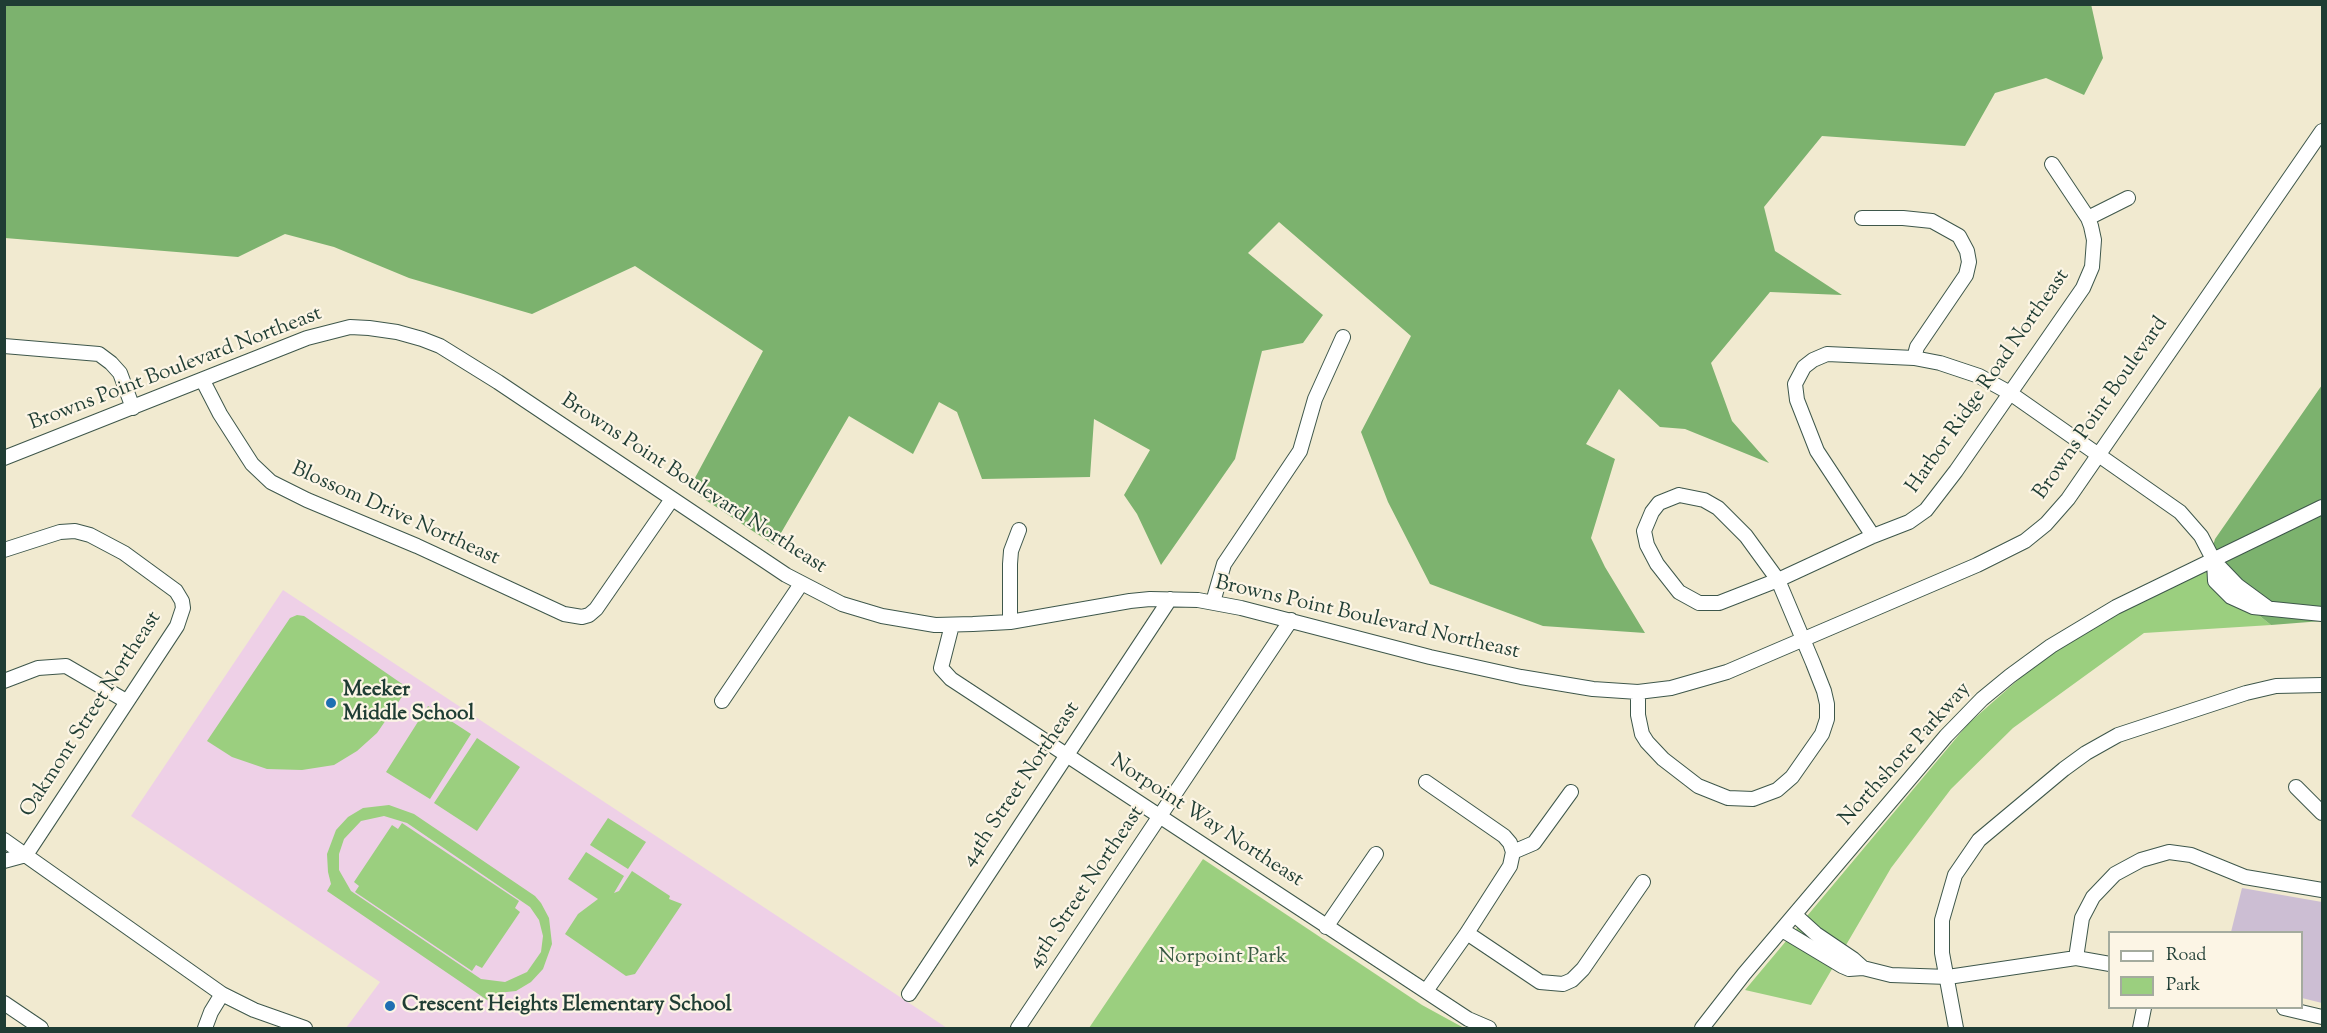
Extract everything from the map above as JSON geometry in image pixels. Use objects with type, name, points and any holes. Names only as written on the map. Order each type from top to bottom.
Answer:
[{"type":"street","name":"Browns Point Boulevard","points":[[1638,692],[1671,688],[1711,678],[1977,566],[2025,541],[2056,512],[2098,455],[2322,131]]},
{"type":"street","name":"Harbor Ridge Road Northeast","points":[[1778,580],[1746,536],[1711,503],[1679,495],[1662,500],[1652,512],[1644,531],[1647,545],[1672,586],[1692,601],[1709,604],[1719,603],[1778,580],[1909,522],[1926,510],[1938,497],[2010,393],[2087,280],[2092,267],[2094,248],[2088,218],[2052,164]]},
{"type":"street","points":[[2088,218],[2128,198]]},
{"type":"street","points":[[1862,219],[1903,218],[1932,221],[1959,236],[1967,251],[1969,262],[1966,275],[1917,347],[1914,358]]},
{"type":"street","name":"Browns Point Boulevard Northeast","points":[[4,458],[327,332],[350,327],[397,332],[431,343],[474,367],[801,584],[842,604],[882,616],[952,625],[1010,622],[1110,603],[1150,599],[1213,602],[1430,657],[1521,677],[1593,689],[1638,692]]},
{"type":"street","points":[[1213,602],[1224,564],[1300,451],[1315,399],[1343,337]]},
{"type":"street","points":[[4,346],[99,354],[120,373],[133,408]]},
{"type":"street","points":[[1873,536],[1817,451],[1802,415],[1795,384],[1804,367],[1818,357],[1827,354],[1914,358],[1968,372],[2010,393],[2180,512],[2201,536],[2214,561],[2238,586],[2270,609],[2322,614]]},
{"type":"street","name":"Blossom Drive Northeast","points":[[203,381],[220,414],[252,464],[271,482],[564,614],[582,617],[589,615],[603,601],[672,499]]},
{"type":"street","name":"Northshore Parkway","points":[[1702,1029],[1717,1007],[1946,736],[1996,688],[2051,646],[2091,621],[2322,507]]},
{"type":"street","points":[[1010,622],[1011,551],[1019,530]]},
{"type":"street","name":"Oakmont Street Northeast","points":[[4,550],[60,532],[75,531],[90,535],[124,553],[170,586],[179,595],[183,608],[177,626],[26,855]]},
{"type":"street","points":[[1638,692],[1638,715],[1642,734],[1652,749],[1698,786],[1738,800],[1762,797],[1777,790],[1792,777],[1822,734],[1827,718],[1824,691],[1778,580]]},
{"type":"street","points":[[722,701],[801,584]]},
{"type":"street","name":"44th Street Northeast","points":[[909,994],[1170,599]]},
{"type":"street","name":"45th Street Northeast","points":[[1018,1029],[1291,620]]},
{"type":"street","name":"Norpoint Way Northeast","points":[[952,625],[941,668],[979,699],[1468,1019],[1489,1029]]},
{"type":"street","points":[[4,681],[38,668],[66,666],[126,701]]},
{"type":"street","points":[[1956,1029],[1942,953],[1942,920],[1955,875],[1979,840],[2064,769],[2086,753],[2118,735],[2246,693],[2276,686],[2322,685]]},
{"type":"street","points":[[1426,782],[1504,836],[1513,852],[1510,866],[1426,991]]},
{"type":"street","points":[[2296,787],[2318,806],[2322,813]]},
{"type":"street","points":[[1513,852],[1534,843],[1571,792]]},
{"type":"street","points":[[4,840],[222,994],[254,1010],[305,1029]]},
{"type":"street","points":[[2076,958],[2082,918],[2093,897],[2115,874],[2141,860],[2169,852],[2191,855],[2245,877],[2322,887]]},
{"type":"street","points":[[1326,927],[1376,854]]},
{"type":"street","points":[[4,861],[26,855]]},
{"type":"street","points":[[1467,933],[1540,981],[1556,985],[1572,980],[1583,969],[1642,882]]},
{"type":"street","points":[[1795,915],[1816,934],[1863,968]]},
{"type":"street","points":[[1782,930],[1849,969],[1863,968],[1891,975],[1948,977],[2076,958],[2108,964]]},
{"type":"street","points":[[206,1029],[211,1012],[222,994]]},
{"type":"street","points":[[4,1003],[41,1029]]},
{"type":"street","points":[[2140,1029],[2144,1009]]},
{"type":"street","points":[[2288,1009],[2322,1017]]},
{"type":"shaded area","name":"Meeker Middle School","points":[[283,590],[947,1028],[346,1028],[380,982],[131,816]]},
{"type":"shaded area","points":[[2242,888],[2322,902],[2322,1003],[2303,998],[2303,931],[2231,931]]},
{"type":"green space","points":[[2091,4],[2103,58],[2084,95],[2046,78],[1995,93],[1965,146],[1822,136],[1764,207],[1775,251],[1842,295],[1770,292],[1711,363],[1732,421],[1769,463],[1685,429],[1660,427],[1619,389],[1586,444],[1615,459],[1591,538],[1605,567],[1645,633],[1543,626],[1430,584],[1388,502],[1361,432],[1411,336],[1279,222],[1248,253],[1323,315],[1303,343],[1262,351],[1235,459],[1161,565],[1137,514],[1124,495],[1150,450],[1094,419],[1090,477],[982,479],[957,412],[939,402],[913,454],[849,416],[774,545],[689,489],[763,351],[635,266],[532,314],[409,278],[334,247],[285,234],[238,257],[5,238],[5,5]]},
{"type":"green space","points":[[2322,385],[2322,621],[2271,625],[2205,572],[2215,539]]},
{"type":"green space","points":[[2205,572],[2271,625],[2144,633],[2013,728],[1951,789],[1891,868],[1811,1005],[1745,990],[1968,724],[2071,633]]},
{"type":"green space","points":[[297,615],[304,616],[408,688],[377,733],[357,751],[334,765],[302,770],[267,769],[232,757],[207,741],[290,618]]},
{"type":"green space","points":[[428,706],[471,734],[430,799],[386,772]]},
{"type":"green space","points":[[477,738],[520,767],[477,831],[434,803]]},
{"type":"green space","points":[[389,805],[414,814],[535,896],[549,918],[552,944],[543,969],[531,982],[516,991],[497,993],[490,1002],[327,891],[331,884],[327,854],[336,830],[348,817],[363,808]],"holes":[[[384,816],[407,823],[530,907],[539,920],[543,936],[541,952],[527,972],[505,982],[481,979],[351,891],[339,870],[339,854],[344,839],[361,821]]]},
{"type":"green space","points":[[608,818],[646,842],[628,869],[590,845]]},
{"type":"green space","points":[[402,823],[519,901],[515,908],[520,912],[482,968],[476,965],[472,971],[355,892],[359,886],[354,882],[392,825],[398,829]]},
{"type":"green space","points":[[586,852],[624,876],[614,893],[619,891],[632,871],[670,896],[669,899],[682,904],[635,974],[626,976],[565,934],[578,914],[598,899],[568,879]]},
{"type":"green space","name":"Norpoint Park","points":[[1203,859],[1422,1005],[1464,1028],[1089,1028]]},
{"type":"place","name":"Meeker Middle School","points":[[331,703]]},
{"type":"place","name":"Crescent Heights Elementary School","points":[[390,1006]]}]
